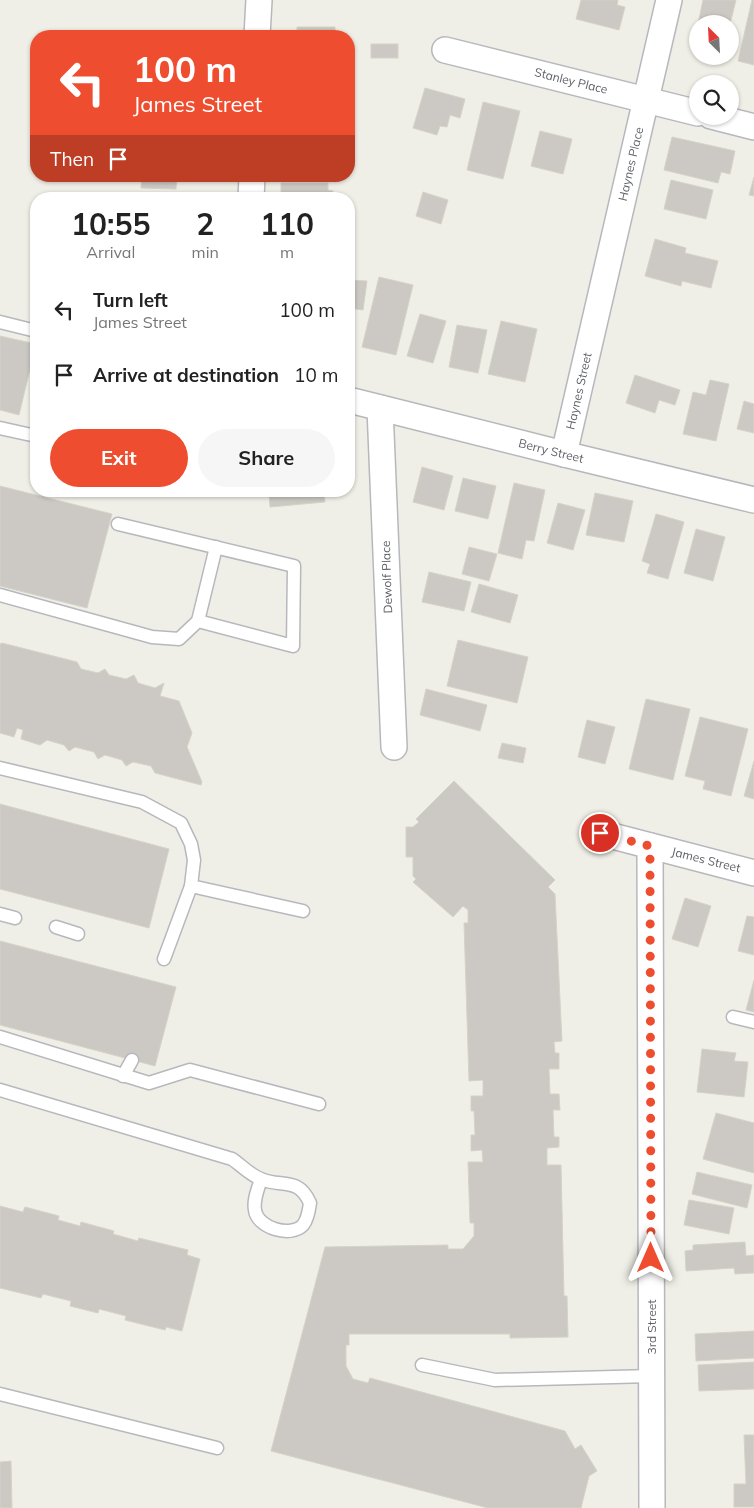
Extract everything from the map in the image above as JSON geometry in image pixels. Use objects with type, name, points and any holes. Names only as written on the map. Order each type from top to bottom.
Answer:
[{"type":"street","points":[[257,30],[258,0]]},
{"type":"street","name":"Haynes Place","points":[[593,328],[669,0]]},
{"type":"street","name":"Stanley Place","points":[[445,50],[689,111]]},
{"type":"street","points":[[739,123],[754,127]]},
{"type":"street","name":"Haynes Street","points":[[564,454],[593,328]]},
{"type":"street","name":"Berry Street","points":[[355,402],[754,500]]},
{"type":"street","name":"Dewolf Place","points":[[380,408],[394,747]]},
{"type":"street","name":"James Street","points":[[600,833],[754,872]]},
{"type":"street","name":"3rd Street","points":[[650,846],[652,1508]]},
{"type":"lane","points":[[0,322],[30,330]]},
{"type":"lane","points":[[0,428],[30,435]]},
{"type":"lane","points":[[118,524],[294,566],[293,646],[198,621]]},
{"type":"lane","points":[[0,595],[152,637],[179,638],[198,621],[216,547]]},
{"type":"lane","points":[[0,768],[142,802],[181,823],[191,844],[194,860],[191,886],[164,959]]},
{"type":"lane","points":[[191,886],[304,911]]},
{"type":"lane","points":[[0,914],[15,918]]},
{"type":"lane","points":[[56,927],[78,934]]},
{"type":"lane","points":[[733,1017],[754,1022]]},
{"type":"lane","points":[[0,1037],[148,1083],[190,1070],[319,1104]]},
{"type":"lane","points":[[123,1076],[132,1060]]},
{"type":"lane","points":[[0,1090],[232,1159],[261,1179],[302,1189],[310,1203],[306,1220],[302,1226],[288,1231],[264,1224],[258,1219],[255,1212],[255,1204],[261,1179]]},
{"type":"lane","points":[[422,1365],[495,1380],[652,1376]]},
{"type":"lane","points":[[0,1394],[217,1448]]},
{"type":"building","points":[[581,0],[618,0],[617,5],[625,7],[619,30],[576,19]]},
{"type":"building","points":[[703,0],[736,0],[732,15],[700,15]]},
{"type":"building","points":[[752,0],[754,0],[754,65],[739,61]]},
{"type":"building","points":[[297,27],[335,27],[335,30],[297,30]]},
{"type":"building","points":[[371,44],[398,44],[398,58],[371,58]]},
{"type":"building","points":[[425,88],[465,99],[460,118],[450,115],[447,127],[440,126],[437,135],[413,128]]},
{"type":"building","points":[[483,102],[520,111],[503,179],[467,170]]},
{"type":"building","points":[[540,131],[572,139],[563,174],[531,166]]},
{"type":"building","points":[[672,137],[735,151],[730,174],[721,172],[718,183],[664,170]]},
{"type":"building","points":[[754,177],[754,196],[749,195]]},
{"type":"building","points":[[671,180],[713,190],[706,219],[664,209]]},
{"type":"building","points":[[142,182],[177,182],[176,189],[141,188]]},
{"type":"building","points":[[281,183],[328,183],[328,190],[333,191],[333,192],[281,192]]},
{"type":"building","points":[[423,192],[448,200],[441,224],[416,216]]},
{"type":"building","points":[[655,239],[686,248],[685,253],[718,261],[711,288],[682,281],[681,286],[645,276]]},
{"type":"building","points":[[379,277],[413,285],[396,355],[362,347]]},
{"type":"building","points":[[355,280],[367,281],[363,310],[355,309]]},
{"type":"building","points":[[420,314],[446,321],[433,363],[407,356]]},
{"type":"building","points":[[501,321],[537,329],[525,382],[488,374]]},
{"type":"building","points":[[457,325],[487,330],[478,373],[449,367]]},
{"type":"building","points":[[0,336],[30,343],[30,369],[19,415],[0,410]]},
{"type":"building","points":[[635,375],[680,390],[675,405],[659,400],[655,413],[626,403]]},
{"type":"building","points":[[710,380],[729,384],[716,441],[683,434],[693,392],[706,395]]},
{"type":"building","points":[[744,401],[754,404],[754,433],[737,429]]},
{"type":"building","points":[[422,467],[453,476],[444,510],[413,502]]},
{"type":"building","points":[[463,478],[496,486],[488,519],[455,511]]},
{"type":"building","points":[[514,483],[545,490],[534,541],[526,540],[522,559],[498,553]]},
{"type":"building","points":[[0,486],[30,494],[30,497],[44,497],[112,514],[87,608],[0,586]]},
{"type":"building","points":[[595,493],[633,501],[624,542],[586,535]]},
{"type":"building","points":[[269,497],[325,497],[325,502],[270,507]]},
{"type":"building","points":[[558,503],[585,510],[573,550],[547,543]]},
{"type":"building","points":[[656,514],[684,522],[668,579],[647,573],[650,564],[642,561]]},
{"type":"building","points":[[696,529],[725,537],[713,581],[684,573]]},
{"type":"building","points":[[469,547],[497,554],[489,581],[462,574]]},
{"type":"building","points":[[429,572],[471,582],[464,611],[422,602]]},
{"type":"building","points":[[479,584],[518,595],[510,623],[471,612]]},
{"type":"building","points":[[458,640],[528,657],[517,703],[447,686]]},
{"type":"building","points":[[0,644],[77,662],[81,669],[98,673],[105,669],[109,675],[126,679],[134,675],[138,683],[155,688],[164,683],[160,696],[179,701],[192,733],[187,747],[202,782],[201,785],[155,773],[151,766],[133,762],[126,766],[122,760],[105,755],[98,759],[94,752],[75,747],[69,751],[64,745],[47,740],[40,745],[21,739],[23,730],[17,728],[14,737],[0,733]]},
{"type":"building","points":[[426,689],[487,705],[480,731],[420,715]]},
{"type":"building","points":[[646,699],[690,709],[673,780],[629,769]]},
{"type":"building","points":[[700,717],[748,729],[731,796],[703,789],[705,781],[685,776]]},
{"type":"building","points":[[587,720],[615,727],[605,764],[578,757]]},
{"type":"building","points":[[502,743],[526,748],[523,763],[498,758]]},
{"type":"building","points":[[754,761],[754,799],[744,796]]},
{"type":"building","points":[[454,781],[555,880],[548,887],[555,894],[562,1041],[554,1042],[555,1053],[559,1053],[559,1069],[549,1069],[550,1094],[559,1094],[560,1110],[553,1110],[554,1137],[559,1137],[559,1147],[547,1148],[547,1165],[561,1165],[564,1296],[567,1296],[568,1337],[510,1338],[510,1334],[349,1334],[349,1345],[346,1345],[346,1366],[353,1379],[368,1383],[370,1378],[565,1431],[575,1449],[581,1445],[597,1471],[589,1476],[581,1508],[488,1508],[271,1451],[325,1247],[448,1245],[448,1249],[463,1249],[474,1236],[474,1223],[470,1223],[468,1162],[483,1162],[482,1150],[471,1151],[471,1135],[475,1135],[474,1111],[471,1111],[471,1096],[483,1096],[483,1080],[469,1081],[464,923],[468,923],[468,910],[463,906],[453,917],[413,882],[416,879],[413,876],[413,857],[406,857],[406,827],[413,827],[419,822],[416,819]]},
{"type":"building","points":[[0,804],[169,849],[149,928],[0,889]]},
{"type":"building","points":[[685,898],[711,906],[698,947],[672,939]]},
{"type":"building","points":[[747,916],[754,917],[754,955],[738,951]]},
{"type":"building","points":[[0,941],[176,987],[155,1066],[0,1025]]},
{"type":"building","points":[[754,980],[754,1012],[746,1010]]},
{"type":"building","points":[[702,1049],[736,1053],[734,1061],[748,1062],[744,1097],[697,1092]]},
{"type":"building","points":[[716,1113],[754,1123],[754,1173],[703,1159]]},
{"type":"building","points":[[697,1172],[752,1185],[747,1208],[692,1194]]},
{"type":"building","points":[[689,1200],[734,1208],[729,1234],[684,1225]]},
{"type":"building","points":[[0,1206],[23,1212],[25,1207],[59,1216],[58,1220],[80,1226],[81,1222],[114,1231],[113,1234],[138,1241],[139,1238],[188,1250],[187,1255],[200,1259],[182,1331],[166,1327],[165,1330],[125,1320],[126,1316],[99,1309],[98,1313],[70,1306],[71,1301],[43,1294],[41,1298],[0,1288]]},
{"type":"building","points":[[745,1242],[746,1256],[754,1255],[754,1273],[735,1274],[734,1268],[686,1271],[685,1251],[693,1250],[693,1245]]},
{"type":"building","points":[[754,1331],[754,1358],[696,1361],[695,1334]]},
{"type":"building","points":[[754,1362],[754,1389],[699,1391],[698,1365]]},
{"type":"building","points":[[744,1435],[754,1435],[754,1507],[734,1507],[734,1484],[746,1484]]},
{"type":"building","points":[[11,1461],[12,1508],[0,1508],[0,1462]]},
{"type":"route","points":[[600,833],[650,846],[651,1258]]}]
